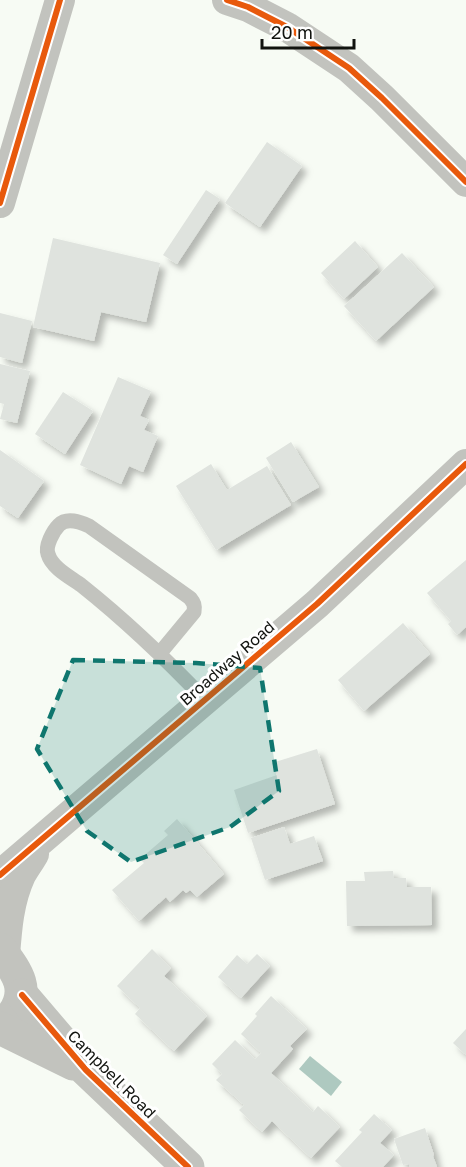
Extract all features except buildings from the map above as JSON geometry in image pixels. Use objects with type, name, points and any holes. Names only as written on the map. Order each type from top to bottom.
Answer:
[{"type":"street","points":[[0,202],[60,0]]},
{"type":"street","points":[[227,0],[248,7],[287,27],[349,68],[466,182]]},
{"type":"street","name":"Broadway Road","points":[[0,875],[316,604],[466,464]]},
{"type":"street","name":"Broadway Road","points":[[2,953],[12,900],[21,875],[43,839]]},
{"type":"street","points":[[0,1026],[12,1016],[22,995],[17,974],[2,953]]},
{"type":"street","name":"Campbell Road","points":[[22,995],[86,1070],[188,1167]]},
{"type":"street","name":"Campbell Road","points":[[0,1026],[86,1070]]},
{"type":"lane","points":[[160,653],[194,612],[194,603],[89,526],[66,520],[59,525],[47,549],[55,566],[87,590],[160,653],[205,700]]},
{"type":"highlighted area","points":[[73,660],[196,663],[260,668],[279,791],[230,827],[131,862],[87,831],[37,749]]},
{"type":"water","points":[[310,1056],[342,1082],[331,1096],[299,1069]]},
{"type":"cycle path","points":[[0,203],[60,0]]},
{"type":"cycle path","points":[[227,0],[248,7],[287,27],[349,68],[466,182]]},
{"type":"cycle path","points":[[0,875],[317,604],[466,464]]},
{"type":"cycle path","points":[[22,995],[86,1070],[188,1167]]}]
